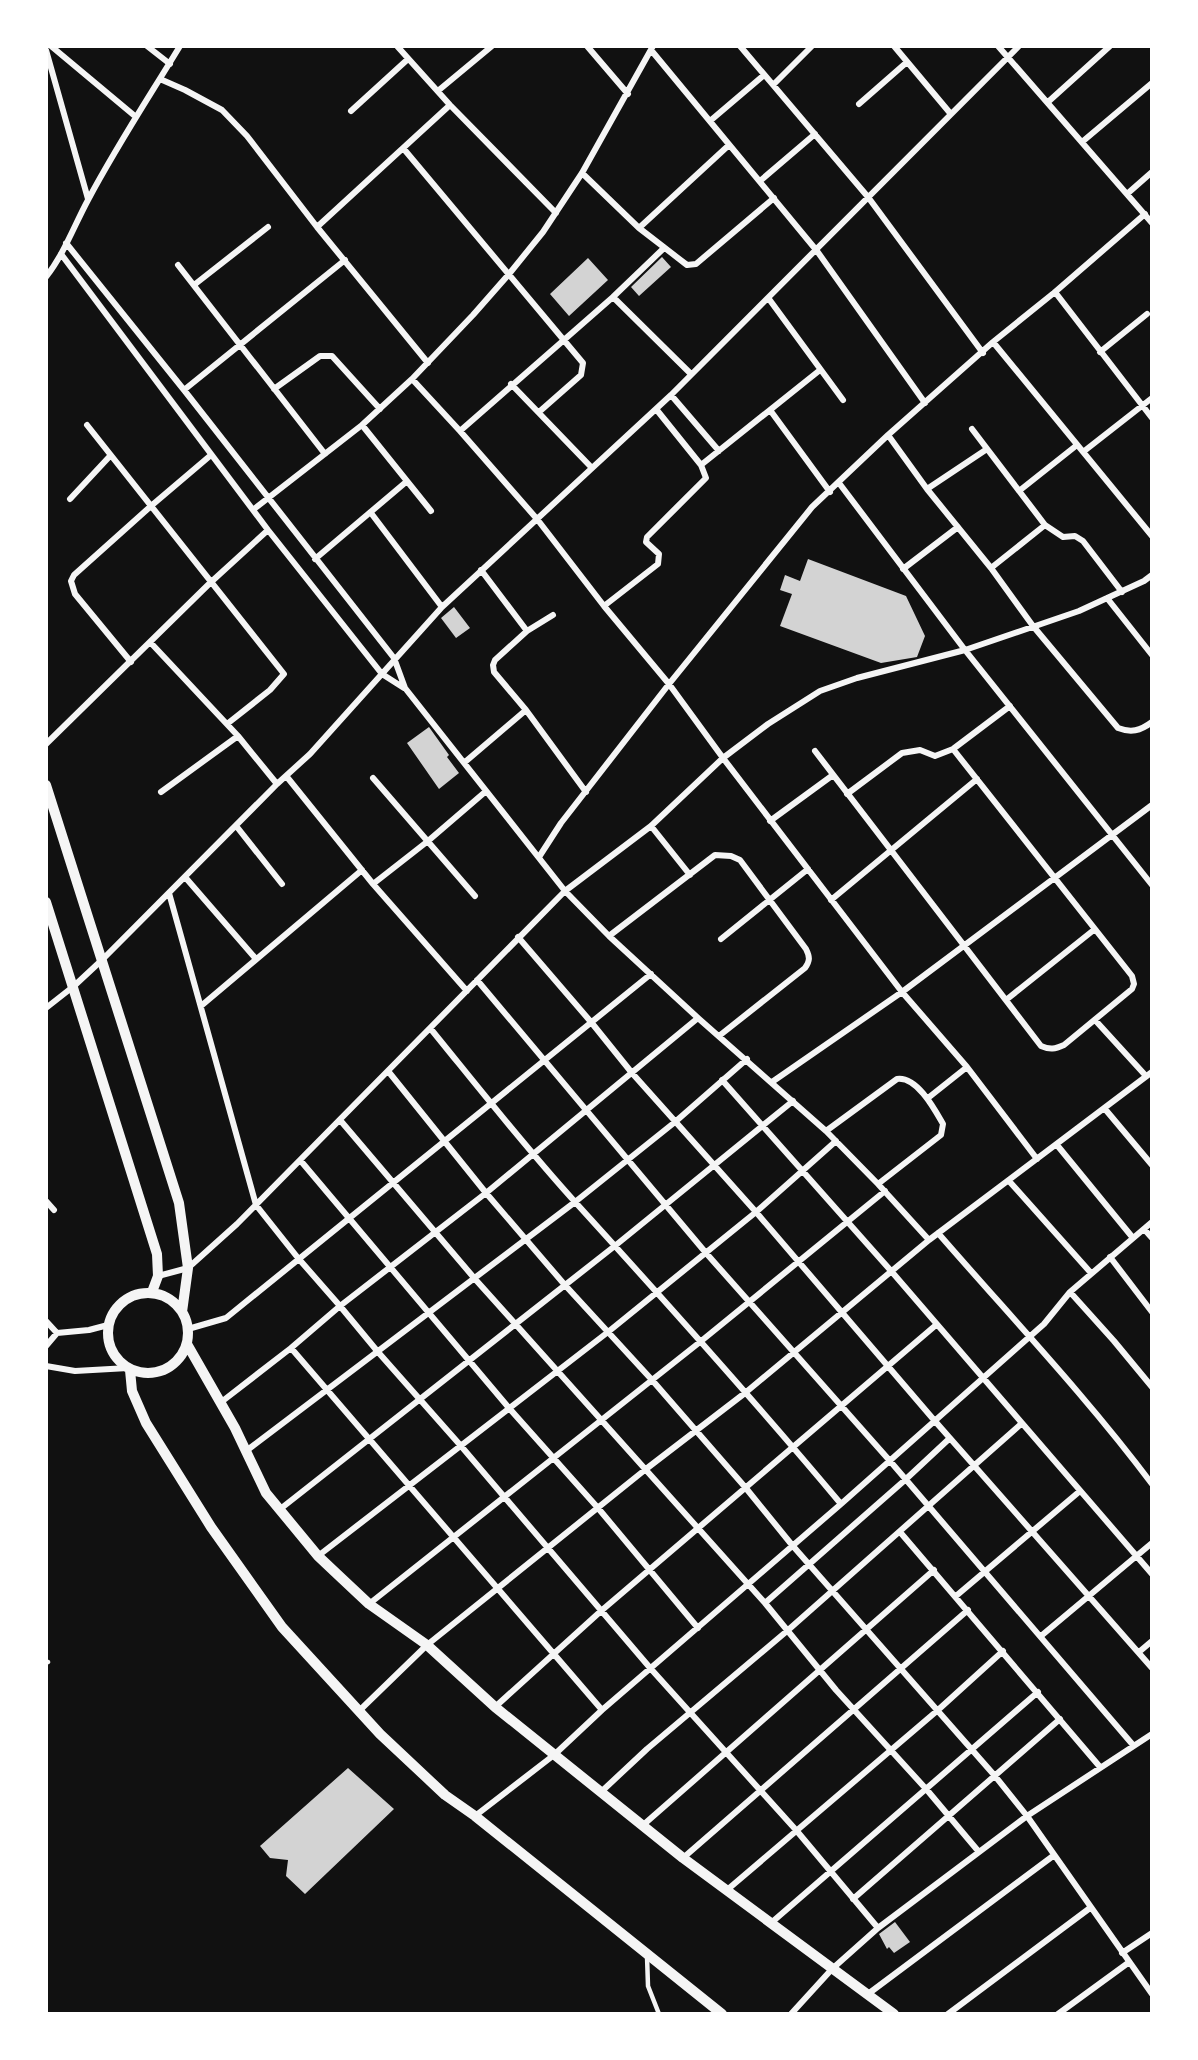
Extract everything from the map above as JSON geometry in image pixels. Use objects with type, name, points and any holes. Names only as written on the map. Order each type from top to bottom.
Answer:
[{"type":"street","points":[[51,46],[136,117]]},
{"type":"street","points":[[147,46],[170,64]]},
{"type":"street","points":[[46,277],[136,117],[180,46]]},
{"type":"street","points":[[397,46],[439,90],[450,105],[556,213]]},
{"type":"street","points":[[439,90],[492,46]]},
{"type":"street","points":[[587,46],[627,94]]},
{"type":"street","points":[[740,46],[868,197],[982,353]]},
{"type":"street","points":[[773,85],[812,46]]},
{"type":"street","points":[[894,46],[950,113]]},
{"type":"street","points":[[998,46],[1152,223]]},
{"type":"street","points":[[46,1008],[103,959],[277,784],[310,754],[442,607],[671,395],[1019,46]]},
{"type":"street","points":[[1048,102],[1110,46]]},
{"type":"street","points":[[254,509],[380,409],[428,363],[509,274],[543,232],[582,173],[652,48],[729,146],[817,251],[925,403]]},
{"type":"street","points":[[46,50],[88,200]]},
{"type":"street","points":[[351,111],[408,59]]},
{"type":"street","points":[[860,104],[907,62]]},
{"type":"street","points":[[710,122],[764,75]]},
{"type":"street","points":[[160,80],[186,90],[222,111],[247,136],[317,227],[428,363]]},
{"type":"street","points":[[1082,142],[1152,83]]},
{"type":"street","points":[[317,227],[450,105]]},
{"type":"street","points":[[760,181],[815,134]]},
{"type":"street","points":[[639,228],[729,146]]},
{"type":"street","points":[[403,148],[583,363],[581,375],[539,412]]},
{"type":"street","points":[[1127,194],[1152,172]]},
{"type":"street","points":[[582,173],[639,228],[687,265],[696,264],[774,198]]},
{"type":"street","points":[[539,857],[561,823],[669,684],[812,507],[888,435],[993,342],[1145,214]]},
{"type":"street","points":[[194,285],[268,227]]},
{"type":"street","points":[[66,243],[394,658],[405,688],[564,891],[698,1018],[826,1131],[929,1240]]},
{"type":"street","points":[[460,431],[613,297],[664,248]]},
{"type":"street","points":[[61,254],[254,509],[267,530],[382,674],[405,688]]},
{"type":"street","points":[[184,390],[345,260]]},
{"type":"street","points":[[178,265],[325,454]]},
{"type":"street","points":[[1055,292],[1152,418]]},
{"type":"street","points":[[613,297],[691,374]]},
{"type":"street","points":[[769,299],[843,400]]},
{"type":"street","points":[[1100,352],[1147,314]]},
{"type":"street","points":[[993,342],[1152,536]]},
{"type":"street","points":[[274,389],[320,356],[332,356],[380,409]]},
{"type":"street","points":[[701,465],[820,370]]},
{"type":"street","points":[[412,379],[537,519],[604,606],[669,684],[902,992],[967,1067],[1037,1159]]},
{"type":"street","points":[[511,384],[592,468]]},
{"type":"street","points":[[671,395],[719,451]]},
{"type":"street","points":[[1083,452],[1152,398]]},
{"type":"street","points":[[604,606],[658,564],[659,554],[646,542],[647,537],[705,481],[706,474],[701,465],[656,409]]},
{"type":"street","points":[[770,410],[830,492]]},
{"type":"street","points":[[87,424],[210,583],[284,674],[270,690],[227,724]]},
{"type":"street","points":[[362,425],[431,511]]},
{"type":"street","points":[[972,429],[1045,525],[1063,537],[1075,536],[1083,542],[1122,592]]},
{"type":"street","points":[[888,435],[1033,626],[1118,728],[1132,732],[1152,722]]},
{"type":"street","points":[[1019,490],[1077,445]]},
{"type":"street","points":[[927,489],[987,449]]},
{"type":"street","points":[[131,662],[75,594],[71,581],[74,575],[211,455]]},
{"type":"street","points":[[70,500],[110,456]]},
{"type":"street","points":[[315,559],[406,482]]},
{"type":"street","points":[[839,483],[965,650],[1152,885]]},
{"type":"street","points":[[371,513],[442,607]]},
{"type":"street","points":[[991,568],[1045,525]]},
{"type":"street","points":[[903,569],[958,527]]},
{"type":"street","points":[[46,744],[267,530]]},
{"type":"street","points":[[481,570],[527,632]]},
{"type":"street","points":[[158,1276],[188,1268],[237,1224],[564,891],[651,826],[723,758],[768,724],[820,691],[857,678],[965,650],[1078,611],[1122,592],[1152,575]]},
{"type":"street","points":[[1107,598],[1152,655]]},
{"type":"street","points":[[554,615],[527,632],[495,660],[494,672],[526,710],[586,792]]},
{"type":"street","points":[[150,642],[238,736],[277,784]]},
{"type":"street","points":[[847,794],[902,753],[920,750],[934,756],[953,749],[1010,706]]},
{"type":"street","points":[[465,762],[526,710]]},
{"type":"street","points":[[161,792],[238,736]]},
{"type":"street","points":[[815,751],[1041,1046],[1050,1049],[1064,1045],[1132,989],[1134,984],[1132,976],[953,749]]},
{"type":"street","points":[[770,820],[833,775]]},
{"type":"street","points":[[286,777],[466,991]]},
{"type":"street","points":[[373,778],[475,896]]},
{"type":"street","points":[[831,900],[977,779]]},
{"type":"street","points":[[46,785],[179,1203],[188,1268],[182,1312]]},
{"type":"street","points":[[374,884],[485,792]]},
{"type":"street","points":[[772,1082],[902,992],[1152,805]]},
{"type":"street","points":[[237,826],[282,885]]},
{"type":"street","points":[[651,826],[690,875]]},
{"type":"street","points":[[609,936],[715,855],[731,856],[740,860],[768,901],[806,949],[809,962],[805,968],[719,1036]]},
{"type":"street","points":[[721,939],[808,869]]},
{"type":"street","points":[[201,1006],[362,870]]},
{"type":"street","points":[[185,877],[256,959]]},
{"type":"street","points":[[169,893],[256,1205],[378,1352],[421,1399],[651,1669],[796,1830],[878,1928]]},
{"type":"street","points":[[46,902],[153,1238],[157,1254],[158,1276],[152,1292]]},
{"type":"street","points":[[1006,1000],[1095,929]]},
{"type":"street","points":[[518,937],[632,1073],[715,1165],[934,1420],[1152,1668]]},
{"type":"street","points":[[188,1329],[226,1318],[651,974]]},
{"type":"street","points":[[477,980],[706,1253],[890,1461],[1133,1745]]},
{"type":"street","points":[[220,1403],[486,1193],[698,1018]]},
{"type":"street","points":[[358,1711],[427,1645],[646,1469],[745,1393],[929,1240],[1149,1074],[1095,1020]]},
{"type":"street","points":[[430,1028],[575,1202],[616,1245],[841,1504]]},
{"type":"street","points":[[246,1451],[575,1202],[675,1122],[747,1059]]},
{"type":"street","points":[[928,1098],[967,1067]]},
{"type":"street","points":[[388,1071],[445,1139],[486,1193],[564,1284],[652,1380],[809,1565],[995,1776],[1027,1816],[1128,1963],[1152,1994]]},
{"type":"street","points":[[826,1131],[897,1079],[905,1078],[928,1098],[943,1124],[941,1136],[878,1184]]},
{"type":"street","points":[[723,1080],[1152,1574]]},
{"type":"street","points":[[278,1510],[516,1325],[793,1101]]},
{"type":"street","points":[[1105,1109],[1152,1164]]},
{"type":"street","points":[[340,1120],[475,1279],[765,1603],[854,1711],[927,1790],[979,1852]]},
{"type":"street","points":[[318,1556],[608,1332],[756,1212],[836,1141]]},
{"type":"street","points":[[1057,1145],[1133,1238]]},
{"type":"street","points":[[300,1160],[508,1408],[597,1508],[698,1628]]},
{"type":"street","points":[[1009,1181],[1091,1273]]},
{"type":"street","points":[[369,1604],[750,1302],[885,1191]]},
{"type":"street","points":[[46,1202],[54,1210]]},
{"type":"street","points":[[475,1816],[554,1755],[746,1584],[841,1504],[1028,1338],[1091,1273],[1152,1222]]},
{"type":"street","points":[[1144,1228],[1152,1238]]},
{"type":"street","points":[[938,1233],[1028,1338],[1063,1375],[1152,1484]]},
{"type":"street","points":[[1110,1257],[1152,1312]]},
{"type":"street","points":[[46,1366],[75,1371],[129,1369],[147,1374],[164,1370],[178,1359],[187,1344],[188,1329],[182,1312],[172,1301],[152,1292],[128,1297],[119,1304],[108,1325],[107,1335],[113,1354],[129,1369],[132,1391],[146,1423],[211,1527],[282,1627],[358,1711],[445,1795],[475,1816],[722,2013]]},
{"type":"street","points":[[1070,1293],[1152,1387]]},
{"type":"street","points":[[46,1321],[57,1333]]},
{"type":"street","points":[[46,1346],[57,1333],[89,1330],[108,1325]]},
{"type":"street","points":[[495,1707],[601,1611],[936,1325]]},
{"type":"street","points":[[187,1344],[246,1451],[266,1493],[318,1556],[369,1604],[427,1645],[495,1707],[642,1826],[894,2013]]},
{"type":"street","points":[[291,1348],[602,1710]]},
{"type":"street","points":[[601,1792],[647,1749],[787,1631],[1021,1424]]},
{"type":"street","points":[[765,1603],[950,1438]]},
{"type":"street","points":[[956,1596],[1080,1491]]},
{"type":"street","points":[[900,1532],[1100,1767]]},
{"type":"street","points":[[1041,1636],[1152,1543]]},
{"type":"street","points":[[642,1826],[934,1570]]},
{"type":"street","points":[[683,1858],[968,1610]]},
{"type":"street","points":[[1139,1652],[1152,1641]]},
{"type":"street","points":[[727,1890],[938,1710],[1003,1651]]},
{"type":"street","points":[[771,1923],[1038,1692]]},
{"type":"street","points":[[854,1899],[1060,1719]]},
{"type":"street","points":[[791,2013],[832,1969],[878,1928],[1027,1816],[1152,1734]]},
{"type":"street","points":[[868,1994],[1053,1856]]},
{"type":"street","points":[[948,2013],[1090,1908]]},
{"type":"street","points":[[1122,1953],[1152,1933]]},
{"type":"street","points":[[1058,2013],[1128,1963]]},
{"type":"lane","points":[[647,1954],[648,1986],[659,2013]]},
{"type":"building","points":[[662,257],[671,267],[639,296],[631,287]]},
{"type":"building","points":[[588,258],[608,280],[569,316],[550,294]]},
{"type":"building","points":[[808,559],[906,596],[925,636],[917,657],[881,663],[780,626],[792,594],[780,590],[785,575],[800,581]]},
{"type":"building","points":[[454,607],[470,628],[456,638],[441,618]]},
{"type":"building","points":[[429,727],[459,773],[439,789],[407,743]]},
{"type":"building","points":[[348,1768],[394,1809],[305,1894],[286,1876],[288,1860],[270,1858],[260,1846]]},
{"type":"building","points":[[895,1922],[910,1942],[894,1953],[889,1947],[887,1949],[879,1934]]}]
